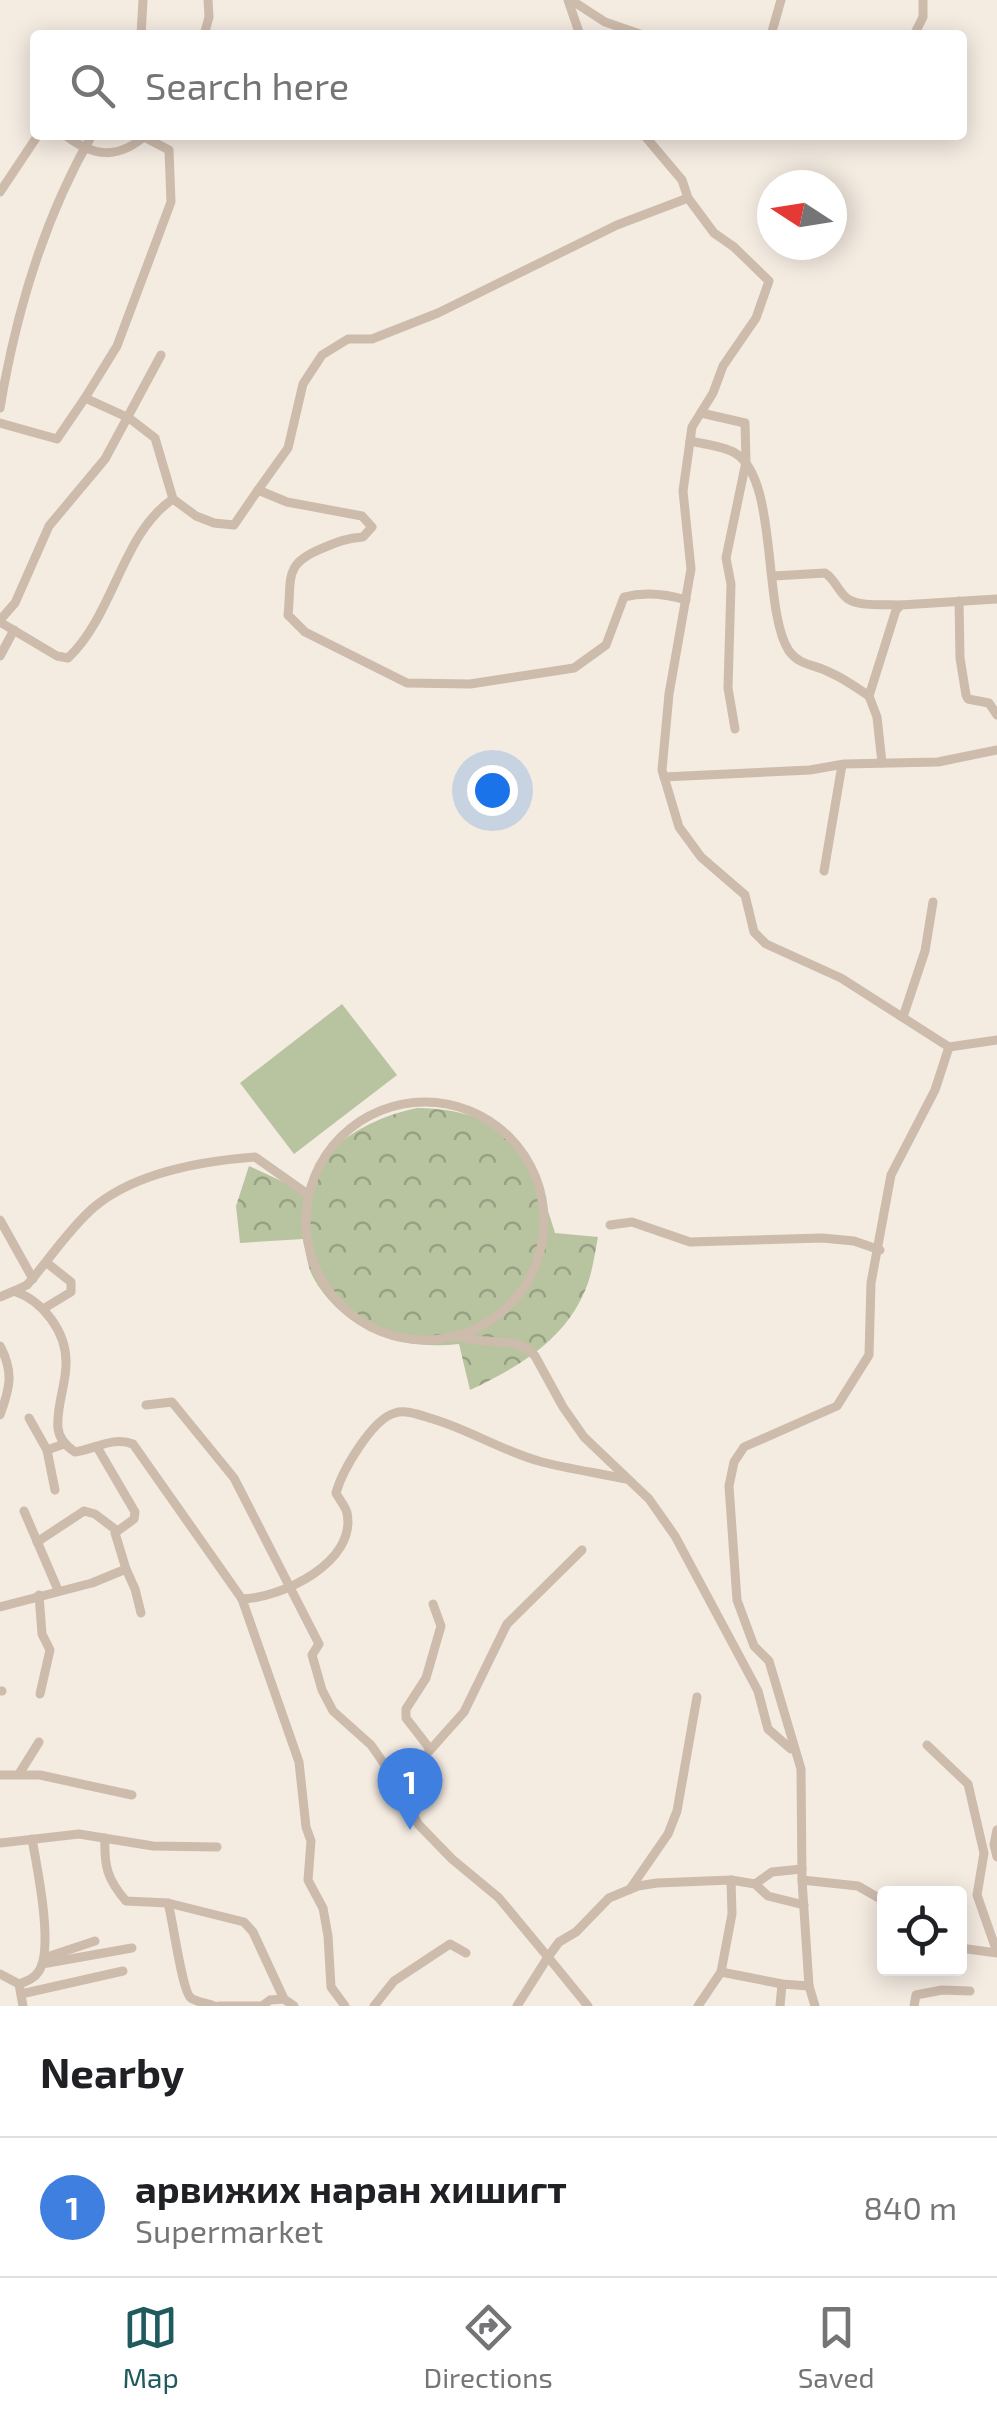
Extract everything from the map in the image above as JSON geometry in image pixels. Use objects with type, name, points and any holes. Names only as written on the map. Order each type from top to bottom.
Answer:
[{"type":"street","points":[[141,30],[143,0]]},
{"type":"street","points":[[206,30],[210,17],[208,0]]},
{"type":"street","points":[[570,0],[579,30]]},
{"type":"street","points":[[570,0],[605,22],[628,30]]},
{"type":"street","points":[[771,30],[780,0]]},
{"type":"street","points":[[916,30],[923,0]]},
{"type":"street","points":[[0,192],[35,140]]},
{"type":"street","points":[[72,140],[83,150],[108,154],[130,148],[140,140]]},
{"type":"street","points":[[0,408],[22,298],[36,254],[89,140]]},
{"type":"street","points":[[0,423],[57,439],[117,346],[171,202],[169,150],[152,140]]},
{"type":"street","points":[[648,140],[682,180],[688,198],[714,233],[769,281],[756,318],[723,366],[713,393],[692,427],[683,491],[691,569],[669,694],[664,777],[680,827],[700,857],[745,895],[754,932],[766,944],[841,978],[949,1047],[997,1040]]},
{"type":"street","points":[[85,398],[128,418],[155,438],[172,500],[196,516],[234,525],[288,448],[303,384],[322,354],[348,339],[372,339],[438,314],[618,224],[688,198]]},
{"type":"street","points":[[161,354],[105,459],[48,526],[14,603],[0,621],[57,656],[68,658],[97,623],[157,510],[172,500]]},
{"type":"street","points":[[701,412],[744,423],[746,462],[726,558],[731,584],[728,688],[735,729]]},
{"type":"street","points":[[690,441],[733,451],[746,462],[758,488],[777,611],[788,649],[801,663],[825,669],[869,696],[877,717],[882,763]]},
{"type":"street","points":[[258,490],[287,502],[362,516],[372,528],[363,537],[343,538],[295,562],[288,583],[288,615],[306,632],[407,683],[470,684],[574,668],[606,645],[624,597],[671,595],[686,600]]},
{"type":"street","points":[[774,576],[825,573],[853,602],[901,606],[997,599]]},
{"type":"street","points":[[959,600],[960,658],[966,696],[988,703],[997,715]]},
{"type":"street","points":[[869,696],[896,610],[901,606]]},
{"type":"street","points":[[0,656],[14,630]]},
{"type":"street","points":[[664,777],[810,770],[842,764],[938,762],[997,750]]},
{"type":"street","points":[[824,870],[842,764]]},
{"type":"street","points":[[903,1017],[925,951],[933,902]]},
{"type":"street","points":[[815,2006],[809,1986],[802,1875],[803,1786],[769,1661],[754,1646],[737,1600],[730,1474],[738,1454],[748,1444],[837,1406],[869,1354],[870,1290],[892,1172],[935,1090],[949,1047]]},
{"type":"street","points":[[413,1102],[453,1105],[484,1118],[514,1140],[537,1176],[544,1225],[533,1276],[519,1298],[476,1330],[422,1340],[379,1331],[353,1316],[325,1285],[308,1245],[306,1192],[328,1151],[362,1119],[394,1105],[413,1102]]},
{"type":"street","points":[[0,1297],[27,1286],[93,1208],[117,1191],[144,1180],[214,1162],[255,1158],[306,1192]]},
{"type":"street","points":[[0,1220],[33,1278]]},
{"type":"street","points":[[610,1225],[632,1222],[690,1242],[822,1238],[854,1241],[880,1250]]},
{"type":"street","points":[[42,1309],[71,1292],[72,1286],[47,1263]]},
{"type":"street","points":[[14,1291],[26,1295],[53,1320],[67,1360],[58,1429],[64,1444],[75,1452],[121,1441],[134,1444],[242,1600],[270,1682],[284,1710],[299,1762],[311,1841],[308,1880],[323,1908],[331,1987],[345,2006]]},
{"type":"street","points":[[458,1336],[514,1343],[528,1349],[573,1422],[649,1499],[676,1536],[758,1692],[768,1729],[793,1751]]},
{"type":"street","points":[[0,1346],[10,1365],[10,1385],[0,1416]]},
{"type":"street","points":[[146,1405],[172,1402],[234,1478],[319,1644],[312,1656],[333,1711],[371,1744],[399,1785],[418,1824],[472,1878],[499,1898],[588,2006]]},
{"type":"street","points":[[242,1600],[292,1588],[334,1556],[346,1538],[347,1513],[336,1493],[340,1479],[356,1452],[380,1423],[395,1412],[459,1427],[542,1462],[626,1479]]},
{"type":"street","points":[[28,1418],[47,1450],[55,1490]]},
{"type":"street","points":[[47,1450],[64,1444]]},
{"type":"street","points":[[97,1447],[135,1512],[134,1519],[116,1530]]},
{"type":"street","points":[[24,1511],[58,1590]]},
{"type":"street","points":[[37,1542],[84,1511],[95,1514],[116,1530],[141,1613]]},
{"type":"street","points":[[399,1785],[464,1712],[506,1624],[582,1550]]},
{"type":"street","points":[[0,1607],[92,1583],[126,1569]]},
{"type":"street","points":[[39,1596],[42,1634],[50,1650],[40,1694]]},
{"type":"street","points":[[430,1749],[406,1718],[406,1709],[426,1678],[442,1626],[433,1604]]},
{"type":"street","points":[[628,1891],[668,1834],[677,1811],[697,1697]]},
{"type":"street","points":[[19,1774],[39,1742]]},
{"type":"street","points":[[927,1745],[968,1784],[984,1853],[977,1894],[997,1953],[967,1949]]},
{"type":"street","points":[[0,1775],[40,1775],[132,1795]]},
{"type":"street","points":[[997,1830],[997,1857]]},
{"type":"street","points":[[0,1844],[79,1834],[152,1846],[217,1848]]},
{"type":"street","points":[[20,1989],[43,1961],[44,1921],[32,1838]]},
{"type":"street","points":[[105,1838],[104,1867],[110,1882],[126,1901],[168,1903],[244,1922],[253,1932],[284,1999],[294,2006]]},
{"type":"street","points":[[755,1884],[772,1872],[802,1875],[858,1886],[877,1897]]},
{"type":"street","points":[[698,2006],[720,1972],[732,1914],[731,1880]]},
{"type":"street","points":[[517,2006],[558,1942],[576,1932],[609,1898],[628,1891],[657,1882],[731,1880],[755,1884],[768,1896],[804,1905]]},
{"type":"street","points":[[168,1903],[184,1988],[190,1998],[217,2006],[262,2006],[270,2000],[284,1999]]},
{"type":"street","points":[[43,1961],[95,1942]]},
{"type":"street","points":[[374,2006],[394,1981],[450,1944],[466,1953]]},
{"type":"street","points":[[43,1961],[132,1948]]},
{"type":"street","points":[[20,1989],[123,1971]]},
{"type":"street","points":[[720,1972],[809,1986]]},
{"type":"street","points":[[0,1974],[20,1989],[23,2006]]},
{"type":"street","points":[[780,2006],[782,1984]]},
{"type":"street","points":[[914,2006],[916,1995],[928,1991],[970,1991]]},
{"type":"green space","points":[[342,1004],[397,1075],[294,1154],[240,1083]]},
{"type":"green space","points":[[417,1108],[448,1110],[494,1127],[525,1159],[555,1233],[598,1237],[588,1283],[568,1320],[524,1360],[470,1390],[459,1344],[395,1340],[340,1311],[313,1277],[303,1239],[240,1243],[236,1206],[249,1166],[309,1194],[320,1164],[339,1144],[376,1121]]},
{"type":"place","name":"арвижих наран хишигт","points":[[410,1830]]}]
